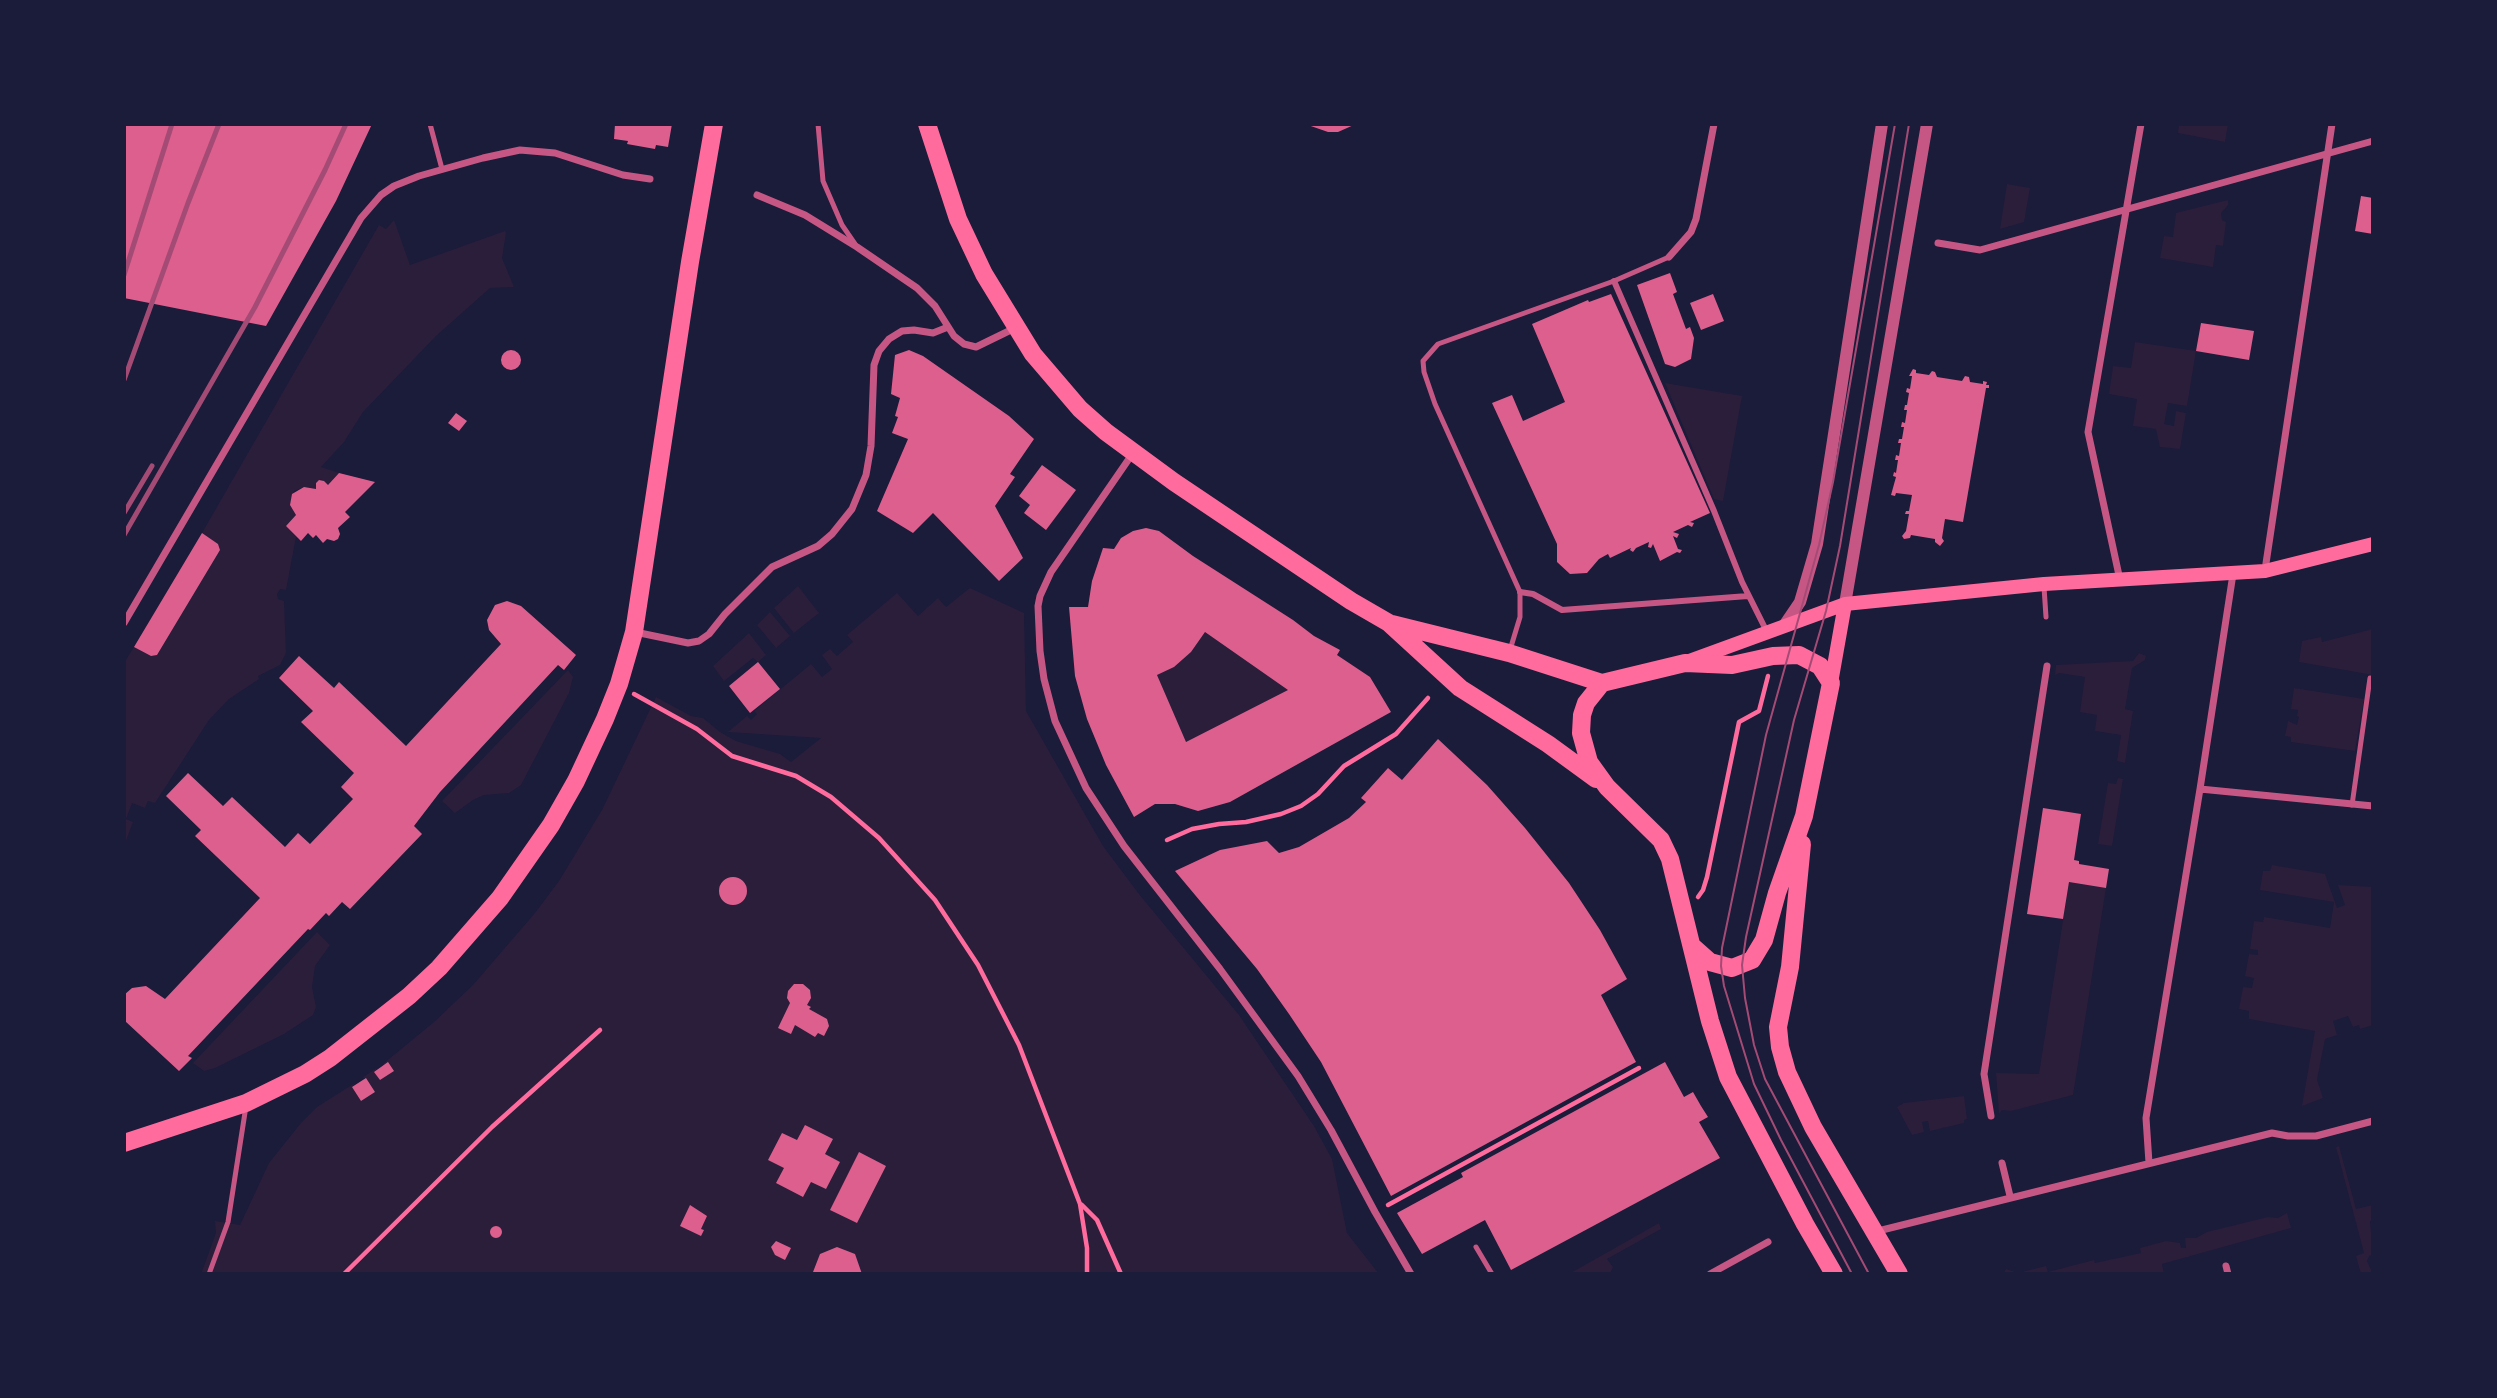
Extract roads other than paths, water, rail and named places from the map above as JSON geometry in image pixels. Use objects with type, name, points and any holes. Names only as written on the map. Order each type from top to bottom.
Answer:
[{"type":"main road","points":[[124,1143],[246,1103],[305,1074],[330,1058],[409,996],[470,934],[551,825],[576,780],[614,695],[634,632],[714,124]]},
{"type":"main road","points":[[927,124],[958,219],[984,274],[1033,354],[1080,409],[1133,453],[1269,547],[1388,623],[1460,688],[1548,744],[1607,787],[1661,840],[1670,859],[1710,1021],[1728,1077],[1834,1274]]},
{"type":"main road","points":[[1388,623],[1509,653],[1602,683],[1685,663],[1845,604],[2044,584],[2265,571],[2373,544]]},
{"type":"main road","points":[[1845,604],[1804,816],[1790,967],[1778,1027],[1787,1072],[1813,1127],[1899,1274]]},
{"type":"main road","points":[[1685,663],[1731,665],[1773,656],[1799,655],[1820,666],[1831,683]]},
{"type":"main road","points":[[1602,683],[1586,703],[1581,733],[1589,762],[1607,787]]},
{"type":"main road","points":[[1692,946],[1703,958],[1721,967],[1732,968],[1752,960],[1764,940],[1804,816]]},
{"type":"street","points":[[1669,257],[1686,239],[1696,219],[1714,124]]},
{"type":"street","points":[[1783,627],[1791,619],[1800,602],[1817,544],[1882,124]]},
{"type":"street","points":[[1845,604],[1927,124]]},
{"type":"street","points":[[2120,580],[2088,432],[2141,124]]},
{"type":"street","points":[[2265,571],[2332,124]]},
{"type":"street","points":[[1938,243],[1980,250],[2373,141]]},
{"type":"street","points":[[124,623],[370,206],[394,186],[442,169],[520,150],[555,153],[623,175],[650,179]]},
{"type":"street","points":[[757,195],[805,215],[917,288],[935,306],[948,327],[964,344],[976,347],[1016,327]]},
{"type":"street","points":[[1614,281],[1748,596],[1768,633]]},
{"type":"street","points":[[634,632],[688,643],[699,641],[709,634],[772,567],[818,546],[832,534],[852,509],[866,475],[871,446],[874,365],[880,351],[889,339],[902,331],[914,330],[933,334],[948,327]]},
{"type":"street","points":[[1133,453],[1051,572],[1040,596],[1040,651],[1055,721],[1086,788],[1124,846],[1286,1058],[1331,1130],[1411,1274]]},
{"type":"street","points":[[2148,1163],[2146,1118],[2233,574]]},
{"type":"street","points":[[1520,592],[1533,594],[1562,610],[1748,596]]},
{"type":"street","points":[[1992,1116],[1984,1074],[2047,666]]},
{"type":"street","points":[[2200,789],[2373,806]]},
{"type":"street","points":[[1873,1232],[2272,1133],[2316,1136],[2373,1121]]},
{"type":"street","points":[[2002,1163],[2010,1196]]},
{"type":"street","points":[[1710,1274],[1768,1242]]},
{"type":"lane","points":[[430,124],[442,169]]},
{"type":"lane","points":[[818,124],[823,181],[842,225],[857,247]]},
{"type":"lane","points":[[1509,653],[1520,617],[1520,592],[1435,404],[1423,361],[1438,344],[1614,281],[1669,257]]},
{"type":"lane","points":[[2044,584],[2046,617]]},
{"type":"lane","points":[[2352,805],[2370,678]]},
{"type":"lane","points":[[209,1274],[228,1222],[246,1103]]},
{"type":"lane","points":[[1476,1247],[1492,1274]]},
{"type":"tram line","points":[[1852,1274],[1754,1084],[1724,986],[1721,966],[1722,948],[1766,735],[1819,545],[1833,482],[1895,124]]},
{"type":"tram line","points":[[1869,1274],[1765,1079],[1754,1045],[1742,965],[1794,720],[1826,611],[1840,546],[1909,124]]},
{"type":"railway","points":[[124,275],[172,124]]},
{"type":"railway","points":[[124,380],[219,124]]},
{"type":"railway","points":[[124,535],[255,307],[346,124]]},
{"type":"railway","points":[[124,513],[152,466]]}]
